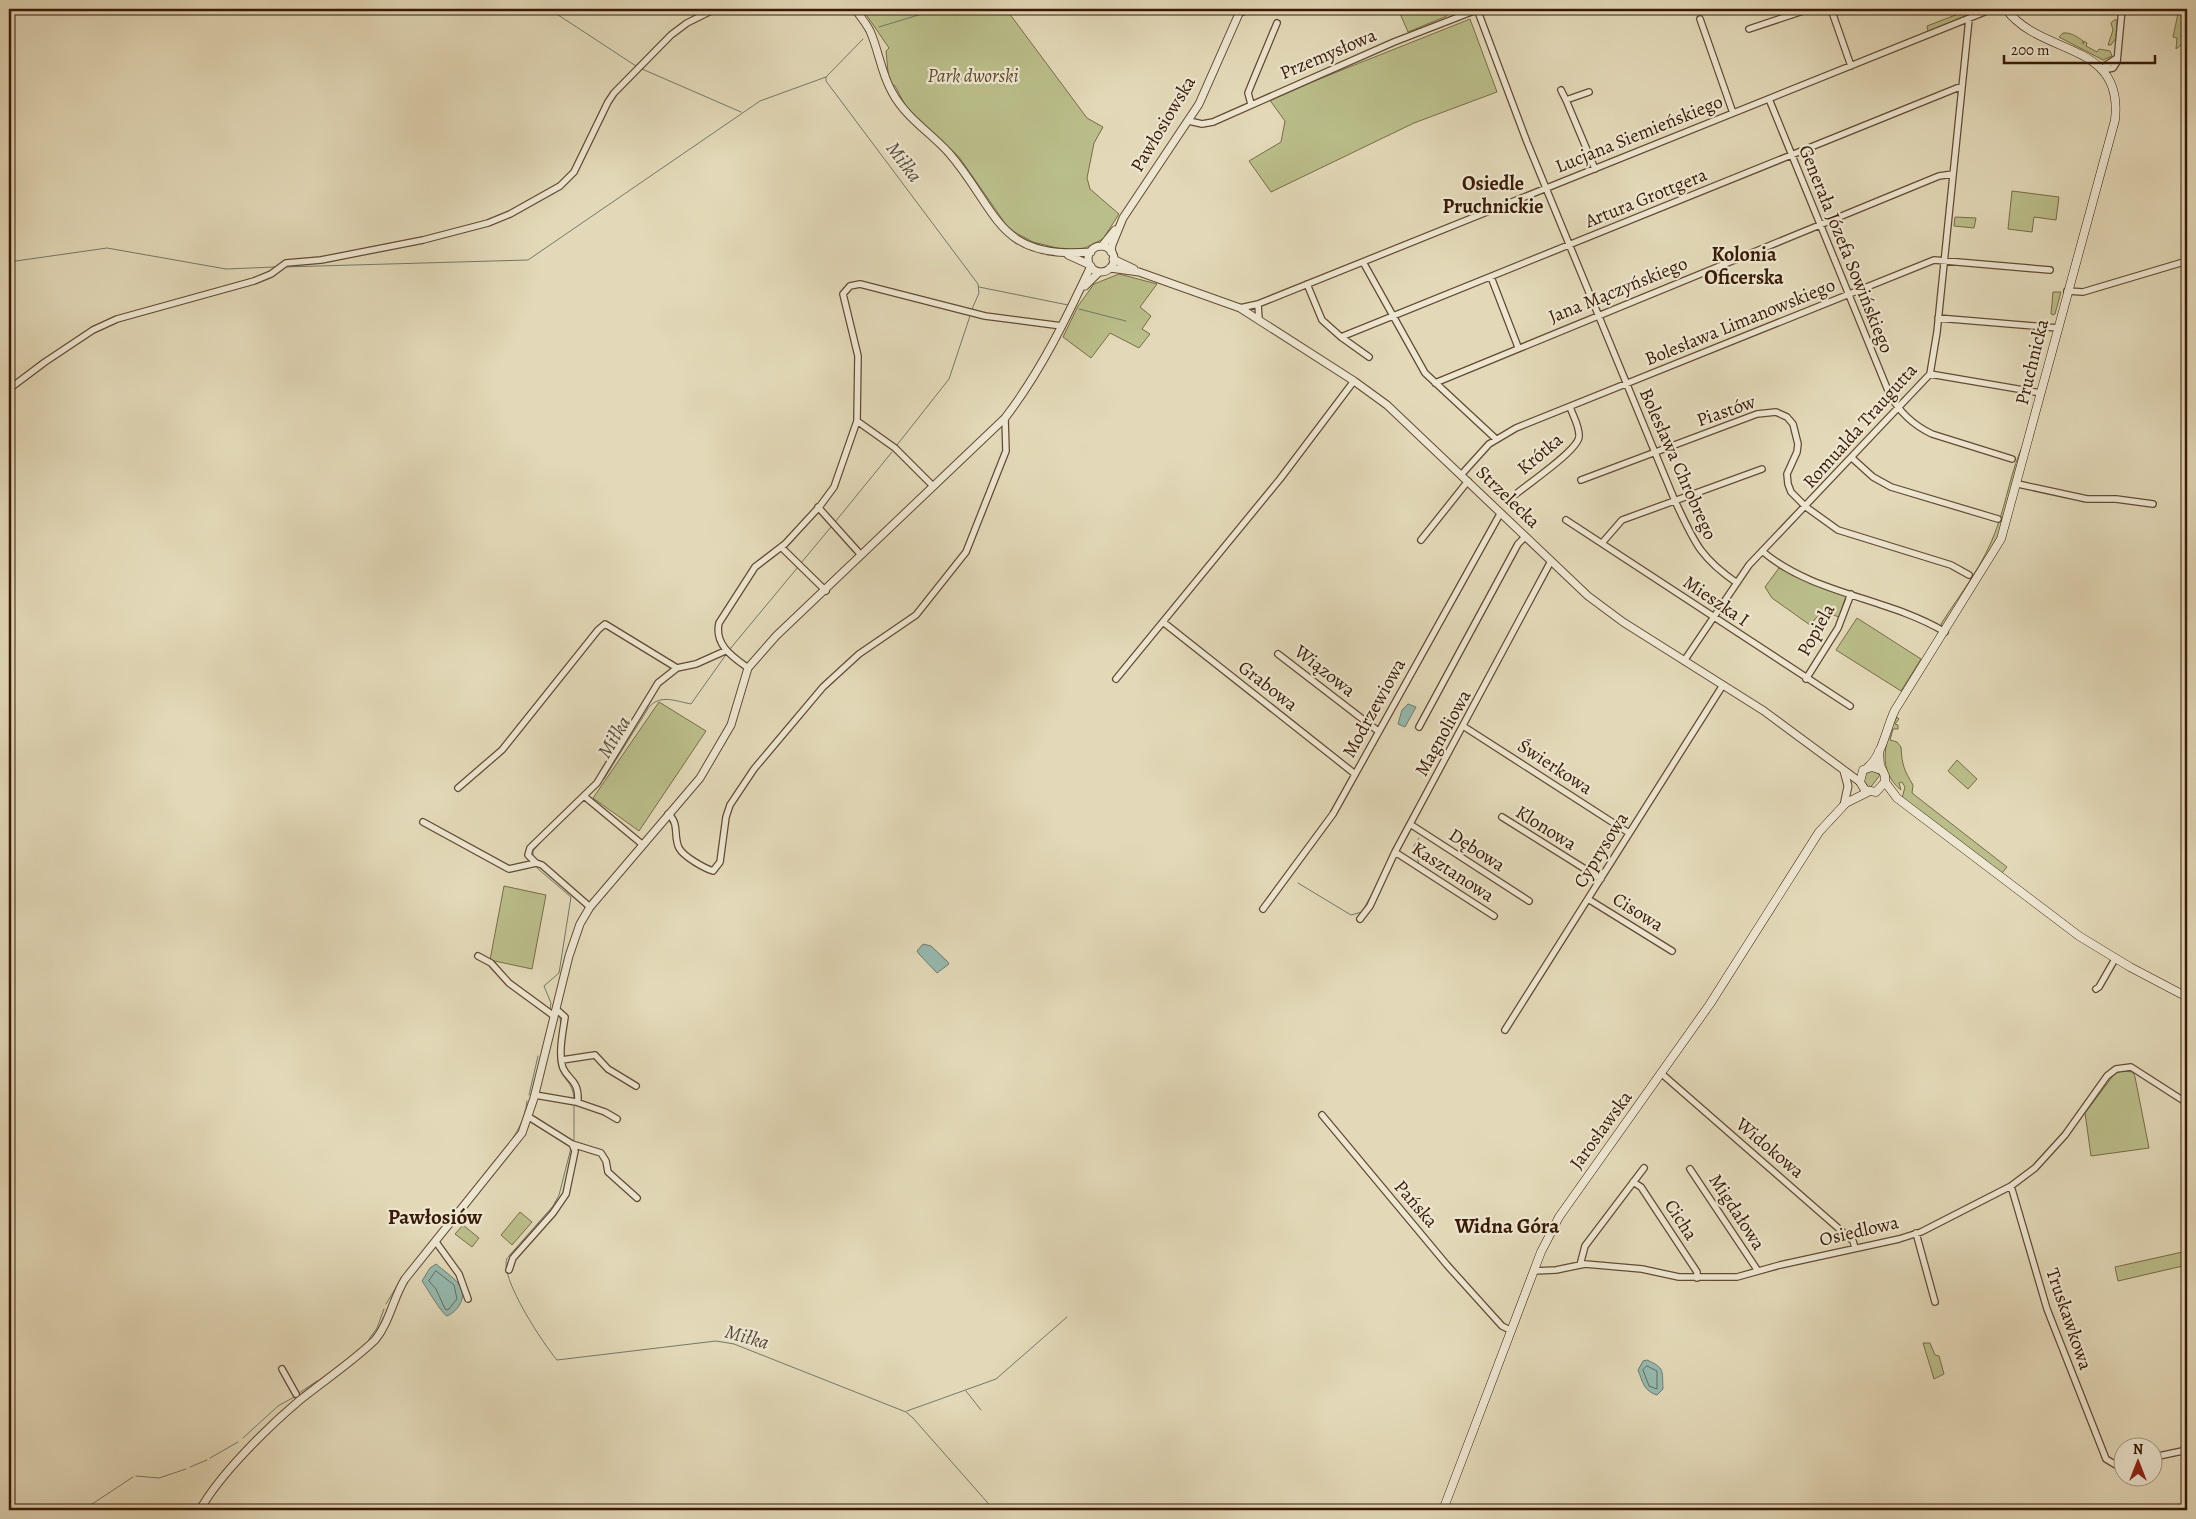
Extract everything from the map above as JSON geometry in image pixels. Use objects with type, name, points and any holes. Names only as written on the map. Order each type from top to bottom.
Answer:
[{"type":"main road","name":"Pruchnicka","points":[[1866,769],[1879,751],[1888,723],[1895,710],[2001,539],[2018,484],[2067,290],[2115,120],[2116,100],[2112,86],[2103,70],[2087,56],[2029,31],[2016,22],[2006,9]]},
{"type":"main road","name":"Pruchnicka","points":[[1879,751],[1881,770]]},
{"type":"main road","points":[[1897,798],[1872,792],[1860,783],[1866,769],[1881,770],[1885,776],[1885,782],[1897,798],[2056,920],[2115,958],[2187,997]]},
{"type":"main road","points":[[1872,792],[1885,782]]},
{"type":"main road","name":"Jarosławska","points":[[1443,1510],[1540,1252],[1559,1217],[1710,1004],[1819,832],[1845,804],[1860,783]]},
{"type":"main road","name":"Jarosławska","points":[[1845,804],[1872,792]]},
{"type":"street","points":[[9,389],[77,340],[117,319],[254,281],[277,271],[282,265],[321,260],[452,233],[510,214],[560,186],[574,172],[614,93],[672,35],[687,23],[715,9]]},
{"type":"street","points":[[855,9],[870,31],[887,83],[899,103],[958,164],[997,223],[1006,232],[1023,243],[1065,253],[1099,272]]},
{"type":"street","points":[[1240,11],[1253,9]]},
{"type":"street","name":"Przemysłowa","points":[[1189,121],[1202,124],[1213,122],[1394,42],[1478,9]]},
{"type":"street","name":"Bolesława Chrobrego","points":[[1478,9],[1597,315],[1675,501],[1695,544],[1706,559],[1737,583]]},
{"type":"street","points":[[1749,29],[1809,9]]},
{"type":"street","points":[[1831,9],[1851,66]]},
{"type":"street","name":"Lucjana Siemieńskiego","points":[[1240,308],[1258,304],[1364,262],[1546,187],[1992,9]]},
{"type":"street","points":[[2103,70],[2113,68],[2117,58],[2122,9]]},
{"type":"street","name":"Pawłosiowska","points":[[1102,246],[1119,226],[1189,121],[1210,81],[1240,11]]},
{"type":"street","points":[[1700,19],[1733,113]]},
{"type":"street","name":"Romualda Traugutta","points":[[1684,661],[1737,583],[1762,551],[1806,507],[1930,374],[1938,318],[1969,19]]},
{"type":"street","points":[[1251,104],[1248,93],[1277,23]]},
{"type":"street","name":"Artura Grottgera","points":[[1341,337],[1962,86]]},
{"type":"street","points":[[1561,90],[1594,169]]},
{"type":"street","points":[[1566,100],[1589,92]]},
{"type":"street","name":"Generała Józefa Sowińskiego","points":[[1769,99],[1888,393],[1898,410]]},
{"type":"street","name":"Jana Mączyńskiego","points":[[1435,383],[1518,347],[1820,224],[1939,176],[1953,174]]},
{"type":"street","name":"Pawłosiowska","points":[[1112,255],[1119,226]]},
{"type":"street","points":[[1065,253],[1091,252],[1102,246],[1112,255],[1110,268],[1099,272],[1080,292]]},
{"type":"street","points":[[200,1510],[209,1493],[225,1474],[287,1412],[375,1340],[384,1326],[400,1287],[522,1134],[535,1095],[569,956],[580,924],[590,907],[700,778],[730,726],[748,668],[776,636],[826,591],[861,555],[1005,418],[1027,389],[1080,292],[1090,266],[1091,252]]},
{"type":"street","name":"Strzelecka","points":[[1112,255],[1138,272]]},
{"type":"street","name":"Bolesława Limanowskiego","points":[[1461,475],[1496,439],[1516,428],[1934,260],[1944,259],[2050,270]]},
{"type":"street","points":[[2067,290],[2083,292],[2187,261]]},
{"type":"street","points":[[1364,262],[1425,373],[1496,439]]},
{"type":"street","name":"Strzelecka","points":[[1110,268],[1138,272],[1240,308],[1354,381],[1387,405],[1595,602],[1794,732],[1860,783]]},
{"type":"street","points":[[1491,277],[1518,347]]},
{"type":"street","points":[[748,668],[725,651],[718,630],[719,623],[756,567],[782,547],[834,487],[858,420],[858,356],[856,337],[843,294],[850,286],[860,284],[872,286],[985,316],[1062,326]]},
{"type":"street","points":[[1307,284],[1319,314],[1341,337],[1369,356]]},
{"type":"street","points":[[1258,304],[1259,320]]},
{"type":"street","points":[[1938,318],[2058,328]]},
{"type":"street","points":[[1930,374],[2041,393]]},
{"type":"street","points":[[1116,679],[1280,479],[1354,381]]},
{"type":"street","name":"Krótka","points":[[1516,494],[1569,452],[1578,441],[1579,431],[1570,407]]},
{"type":"street","points":[[1898,410],[1921,429],[1932,434],[2012,459]]},
{"type":"street","name":"Piastów","points":[[1581,480],[1757,414],[1776,412],[1787,416],[1797,433],[1797,452],[1787,474],[1788,484],[1791,492],[1806,507],[1838,530],[1951,565],[1969,576]]},
{"type":"street","points":[[668,814],[673,818],[676,826],[678,847],[706,869],[713,871],[717,868],[720,862],[726,817],[730,805],[754,769],[823,687],[859,654],[916,615],[966,552],[1006,451],[1005,418]]},
{"type":"street","points":[[858,420],[895,448],[933,486]]},
{"type":"street","points":[[1852,458],[1873,477],[1891,487],[1998,519]]},
{"type":"street","points":[[1602,543],[1622,520],[1762,469]]},
{"type":"street","points":[[1421,540],[1468,481]]},
{"type":"street","points":[[2018,484],[2087,499],[2116,499],[2153,504]]},
{"type":"street","points":[[818,507],[861,555]]},
{"type":"street","name":"Modrzewiowa","points":[[1263,909],[1333,814],[1500,514]]},
{"type":"street","name":"Mieszka I","points":[[1566,520],[1850,706]]},
{"type":"street","points":[[1419,727],[1518,544],[1525,537]]},
{"type":"street","points":[[782,547],[826,591]]},
{"type":"street","points":[[1762,551],[1794,574],[1912,615],[1945,632]]},
{"type":"street","name":"Magnoliowa","points":[[1360,919],[1370,906],[1395,852],[1551,561]]},
{"type":"street","name":"Popiela","points":[[1806,678],[1838,628],[1852,594]]},
{"type":"street","name":"Grabowa","points":[[1162,622],[1355,774]]},
{"type":"street","points":[[458,788],[502,750],[598,630],[605,624],[677,668]]},
{"type":"street","points":[[590,907],[542,865],[536,863],[528,856],[530,848],[585,797],[597,783],[658,683],[677,668],[696,664],[725,651]]},
{"type":"street","name":"Wiązowa","points":[[1278,654],[1378,731]]},
{"type":"street","name":"Cyprysowa","points":[[1505,1030],[1723,686]]},
{"type":"street","name":"Świerkowa","points":[[1463,726],[1629,833]]},
{"type":"street","points":[[1843,769],[1853,772],[1866,769]]},
{"type":"street","points":[[1843,769],[1848,786],[1845,804]]},
{"type":"street","points":[[585,797],[643,845]]},
{"type":"street","name":"Klonowa","points":[[1502,817],[1600,880]]},
{"type":"street","points":[[423,822],[509,869],[536,863]]},
{"type":"street","name":"Dębowa","points":[[1410,824],[1529,901]]},
{"type":"street","name":"Kasztanowa","points":[[1395,852],[1494,916]]},
{"type":"street","name":"Cisowa","points":[[1588,899],[1672,951]]},
{"type":"street","points":[[478,956],[491,963],[509,983],[555,1013],[565,1016],[562,1060],[564,1068],[574,1079],[578,1096],[576,1102]]},
{"type":"street","points":[[2096,989],[2099,987],[2115,958]]},
{"type":"street","points":[[562,1060],[595,1055],[608,1069],[636,1086]]},
{"type":"street","name":"Osiedlowa","points":[[1534,1271],[1556,1270],[1580,1265],[1609,1264],[1642,1268],[1679,1277],[1737,1277],[1916,1233],[2011,1186],[2049,1154],[2112,1072],[2121,1067],[2131,1067],[2187,1103]]},
{"type":"street","name":"Widokowa","points":[[1662,1074],[1805,1197],[1853,1241],[1855,1248]]},
{"type":"street","points":[[535,1095],[576,1102],[605,1112],[617,1119]]},
{"type":"street","name":"Pańska","points":[[1322,1115],[1447,1265],[1502,1326],[1510,1330]]},
{"type":"street","points":[[528,1117],[572,1144],[601,1153],[606,1160],[608,1172],[637,1198]]},
{"type":"street","points":[[509,1270],[513,1258],[553,1214],[566,1194],[575,1152],[572,1144]]},
{"type":"street","points":[[1580,1265],[1585,1246],[1644,1168]]},
{"type":"street","name":"Migdałowa","points":[[1690,1169],[1758,1271]]},
{"type":"street","name":"Cicha","points":[[1634,1182],[1646,1194],[1697,1272],[1697,1278]]},
{"type":"street","name":"Truskawkowa","points":[[2011,1186],[2047,1309],[2106,1459],[2114,1464]]},
{"type":"street","points":[[1916,1233],[1935,1302]]},
{"type":"street","points":[[436,1242],[460,1274],[468,1298]]},
{"type":"street","points":[[282,1369],[296,1394]]},
{"type":"street","points":[[2164,1455],[2187,1450]]},
{"type":"green space","name":"Park dworski","points":[[1006,9],[1087,118],[1103,127],[1094,143],[1087,178],[1090,189],[1119,214],[1103,239],[1085,248],[1065,250],[1033,242],[1007,226],[959,157],[909,112],[895,86],[889,82],[886,51],[889,48],[863,10]]},
{"type":"green space","points":[[1398,9],[1446,9],[1447,16],[1408,32]]},
{"type":"green space","points":[[1971,9],[1977,9],[1977,11],[1928,32],[1927,26]]},
{"type":"green space","points":[[2179,9],[2185,9],[2182,44],[2176,49],[2177,38],[2173,37]]},
{"type":"green space","points":[[1470,19],[1497,92],[1414,123],[1271,192],[1249,161],[1281,142],[1285,121],[1269,99]]},
{"type":"green space","points":[[2117,20],[2116,38],[2111,45],[2108,45],[2113,30],[2111,23]]},
{"type":"green space","points":[[2063,33],[2069,33],[2077,37],[2083,41],[2083,44],[2084,41],[2087,43],[2086,46],[2097,52],[2099,49],[2110,51],[2112,56],[2103,60],[2059,37]]},
{"type":"green space","points":[[2012,191],[2059,197],[2056,220],[2034,217],[2032,232],[2008,229]]},
{"type":"green space","points":[[1955,217],[1976,218],[1974,228],[1954,226]]},
{"type":"green space","points":[[1119,274],[1157,284],[1140,307],[1151,316],[1142,329],[1150,334],[1139,348],[1110,333],[1091,358],[1063,337],[1078,306],[1094,284]]},
{"type":"green space","points":[[2053,292],[2061,292],[2055,314],[2053,315],[2051,314]]},
{"type":"green space","points":[[2024,443],[1999,535],[1943,627],[1941,624],[1978,567],[1991,543]]},
{"type":"green space","points":[[1779,568],[1846,596],[1839,617],[1822,611],[1810,625],[1772,598],[1765,587]]},
{"type":"green space","points":[[1857,618],[1921,659],[1901,691],[1836,650]]},
{"type":"green space","points":[[659,702],[706,731],[639,831],[593,798]]},
{"type":"green space","points":[[1897,717],[1899,719],[1895,724],[1898,725],[1898,729],[1893,729],[1890,740],[1897,742],[1901,747],[1904,767],[1913,785],[1912,793],[2007,867],[2002,873],[1902,798],[1905,787],[1902,782],[1899,783],[1901,790],[1888,774],[1885,755],[1889,735]]},
{"type":"green space","points":[[1957,760],[1977,779],[1968,789],[1948,771]]},
{"type":"green space","points":[[1873,770],[1880,775],[1870,788],[1863,782],[1865,774]]},
{"type":"green space","points":[[504,886],[546,895],[532,969],[490,960]]},
{"type":"green space","points":[[2123,1071],[2133,1072],[2135,1077],[2149,1148],[2091,1156],[2085,1113],[2115,1073]]},
{"type":"green space","points":[[520,1212],[532,1222],[512,1245],[501,1235]]},
{"type":"green space","points":[[463,1225],[479,1238],[472,1247],[455,1234]]},
{"type":"green space","points":[[2187,1251],[2187,1265],[2118,1281],[2115,1267]]},
{"type":"green space","points":[[1923,1343],[1930,1343],[1935,1355],[1939,1356],[1944,1374],[1934,1379]]},
{"type":"water","points":[[1408,704],[1416,707],[1405,727],[1398,724],[1402,710]]},
{"type":"water","points":[[923,944],[931,946],[949,964],[937,973],[917,951]]},
{"type":"water","points":[[436,1264],[456,1281],[462,1292],[459,1306],[447,1316],[422,1281],[430,1268]]},
{"type":"water","points":[[1647,1360],[1657,1365],[1661,1370],[1663,1389],[1657,1395],[1647,1389],[1638,1370],[1643,1361]]},
{"type":"waterway","points":[[549,9],[636,66]]},
{"type":"waterway","name":"Miłka","points":[[879,27],[938,9]]},
{"type":"waterway","name":"Miłka","points":[[863,39],[826,77],[826,81],[978,284],[979,293],[972,309]]},
{"type":"waterway","points":[[642,69],[741,112]]},
{"type":"waterway","points":[[284,267],[528,260],[760,101],[826,77]]},
{"type":"waterway","points":[[9,262],[107,248],[226,269],[275,267]]},
{"type":"waterway","points":[[979,287],[1068,305]]},
{"type":"waterway","points":[[1079,309],[1126,321]]},
{"type":"waterway","name":"Miłka","points":[[897,445],[949,379],[970,316]]},
{"type":"waterway","name":"Miłka","points":[[835,522],[892,452]]},
{"type":"waterway","name":"Miłka","points":[[801,563],[831,527]]},
{"type":"waterway","name":"Miłka","points":[[730,649],[798,567]]},
{"type":"waterway","name":"Miłka","points":[[587,796],[604,779],[649,707],[663,700],[674,700],[691,704],[725,656]]},
{"type":"waterway","name":"Miłka","points":[[567,816],[577,806]]},
{"type":"waterway","points":[[1419,838],[1414,846],[1419,864]]},
{"type":"waterway","name":"Miłka","points":[[533,856],[533,851],[540,843]]},
{"type":"waterway","name":"Miłka","points":[[537,868],[571,897],[559,973],[544,986],[551,1003],[550,1009]]},
{"type":"waterway","points":[[1298,883],[1351,915],[1362,912],[1374,890]]},
{"type":"waterway","name":"Miłka","points":[[560,1017],[561,1028]]},
{"type":"waterway","name":"Miłka","points":[[558,1052],[559,1068],[570,1085],[574,1098]]},
{"type":"waterway","points":[[529,1095],[538,1056]]},
{"type":"waterway","points":[[504,1150],[519,1127],[527,1101]]},
{"type":"waterway","name":"Miłka","points":[[574,1105],[574,1141]]},
{"type":"waterway","name":"Miłka","points":[[508,1257],[553,1206],[559,1195],[571,1148]]},
{"type":"waterway","name":"Miłka","points":[[507,1258],[506,1267],[515,1294],[533,1326],[557,1360],[716,1341],[734,1344],[906,1412],[994,1510]]},
{"type":"waterway","points":[[386,1304],[403,1276]]},
{"type":"waterway","points":[[369,1339],[377,1328],[384,1309]]},
{"type":"waterway","points":[[907,1411],[996,1379],[1067,1317]]},
{"type":"waterway","points":[[299,1393],[317,1381]]},
{"type":"waterway","points":[[966,1391],[981,1410]]},
{"type":"waterway","points":[[243,1438],[278,1406],[296,1396]]},
{"type":"waterway","points":[[210,1458],[238,1442]]},
{"type":"waterway","points":[[190,1467],[207,1460]]},
{"type":"waterway","points":[[136,1476],[159,1478],[186,1469]]},
{"type":"waterway","points":[[83,1510],[133,1477]]},
{"type":"district","name":"Osiedle Pruchnickie","points":[[1493,194]]},
{"type":"district","name":"Kolonia Oficerska","points":[[1744,266]]},
{"type":"district","name":"Pawłosiów","points":[[435,1217]]},
{"type":"district","name":"Widna Góra","points":[[1507,1226]]}]
